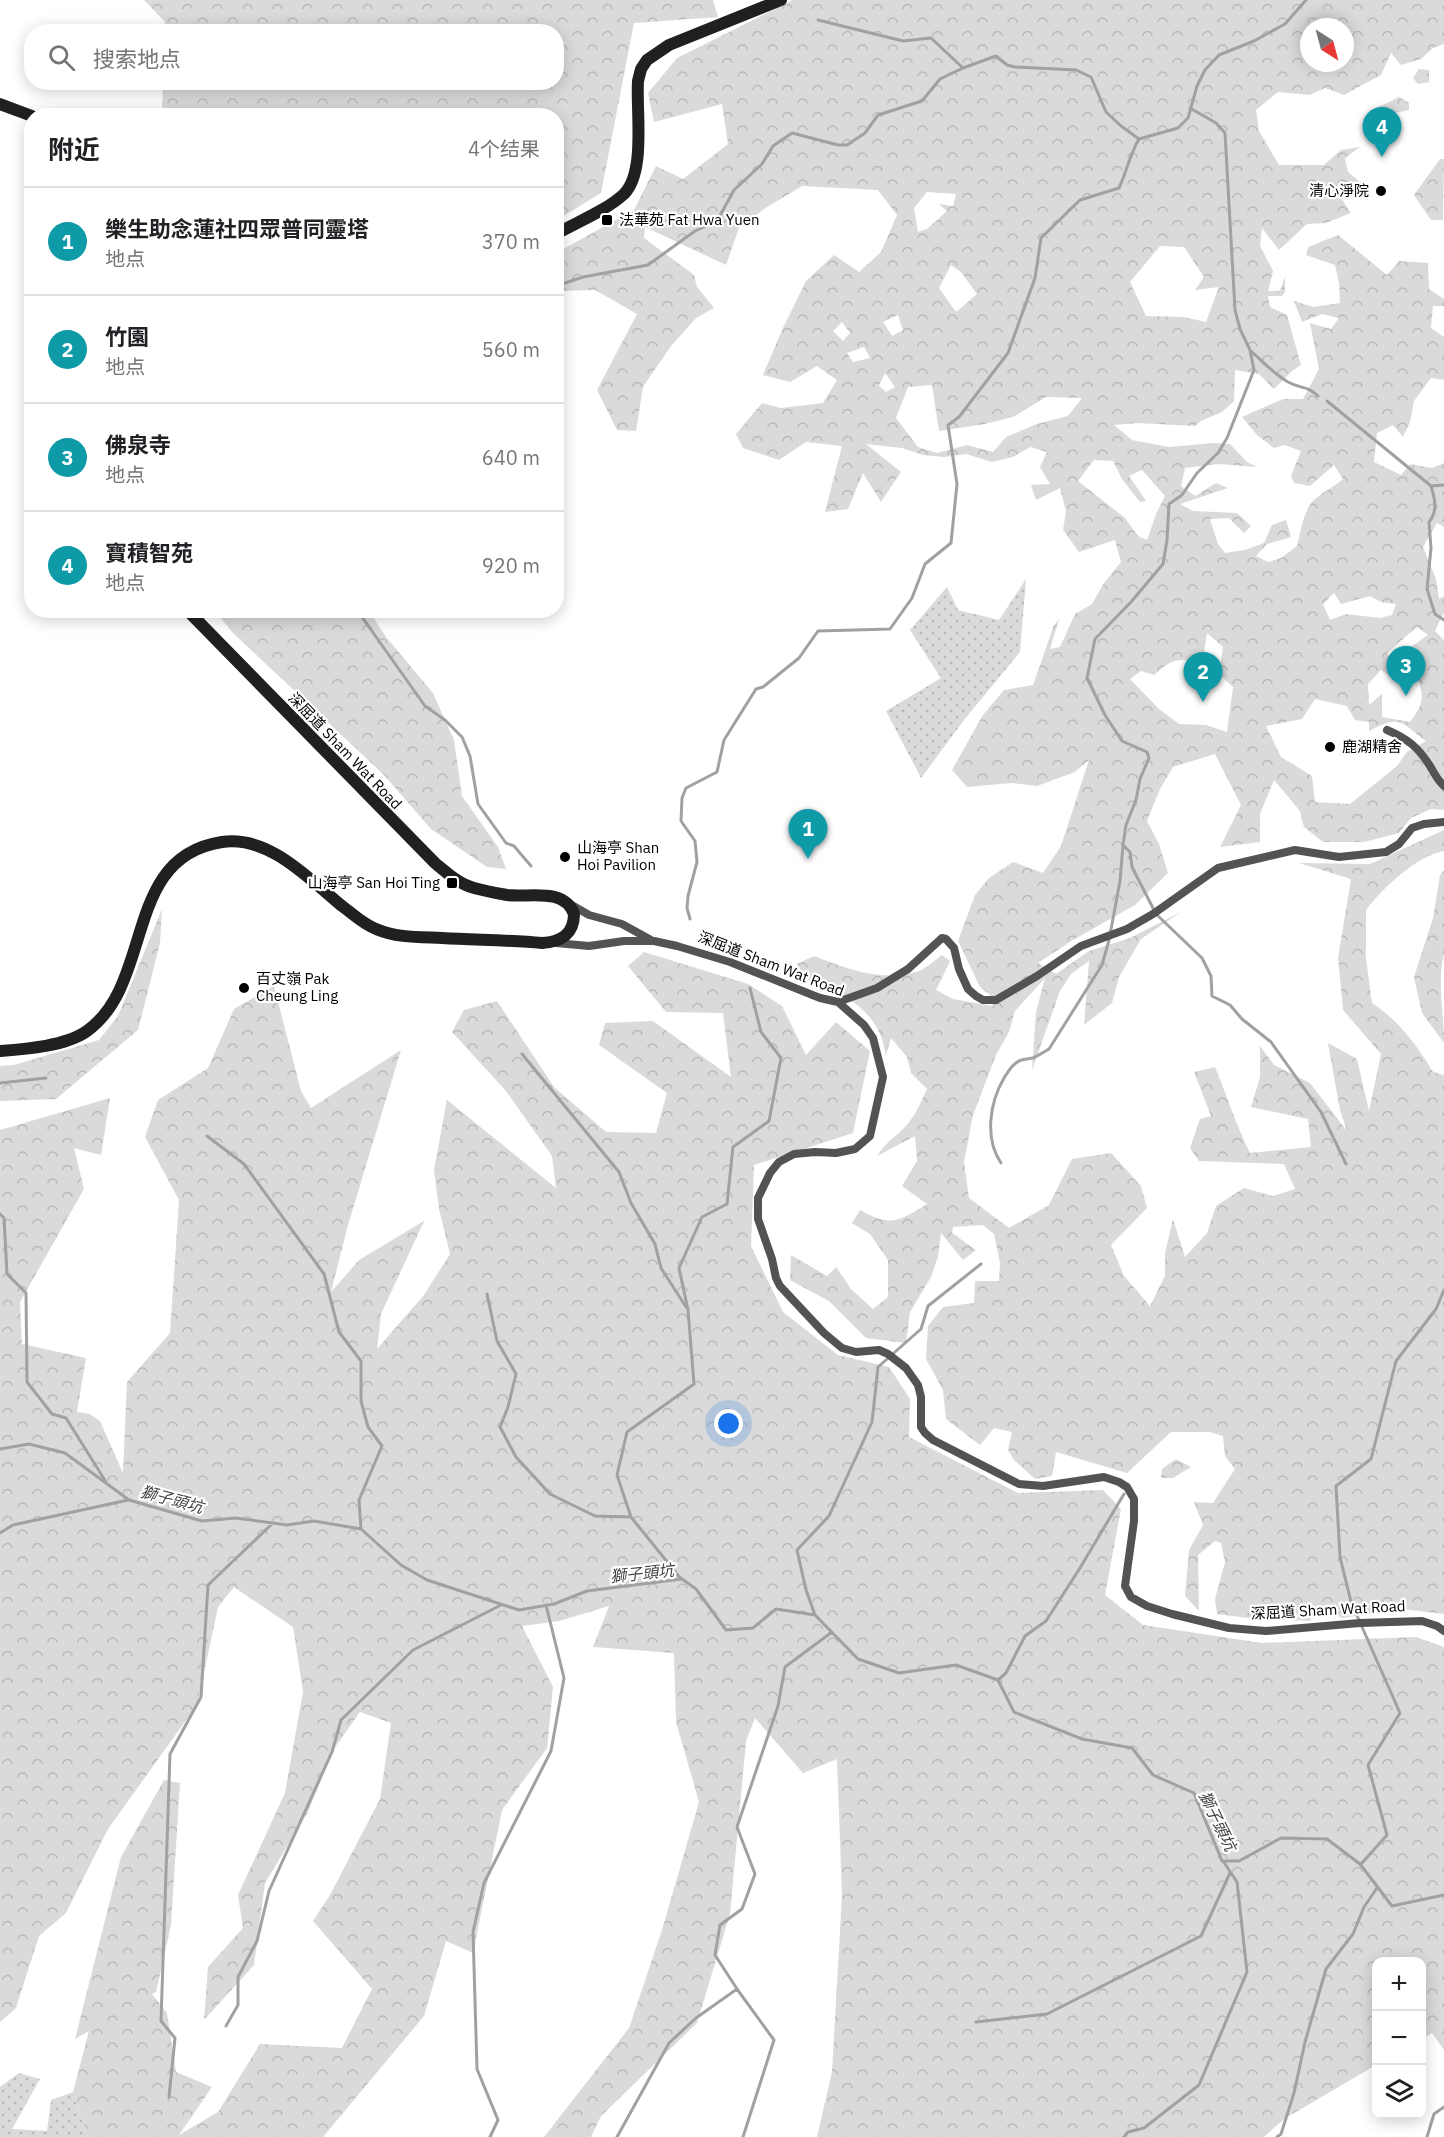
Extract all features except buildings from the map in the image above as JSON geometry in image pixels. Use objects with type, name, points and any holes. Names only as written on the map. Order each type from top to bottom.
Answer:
[{"type":"main road","points":[[564,230],[614,202],[626,193],[633,182],[638,160],[638,81],[641,69],[647,60],[676,41],[781,0]]},
{"type":"main road","points":[[0,104],[24,113]]},
{"type":"main road","name":"深屈道 Sham Wat Road","points":[[194,618],[364,793],[442,869],[472,888],[507,895],[550,896],[567,902]]},
{"type":"main road","points":[[0,1051],[33,1049],[59,1043],[87,1032],[103,1016],[119,994],[155,891],[165,873],[184,856],[198,849],[224,842],[250,844],[270,851],[295,867],[362,922],[390,935],[547,942],[560,940],[570,931],[574,914],[567,902]]},
{"type":"street","points":[[1387,730],[1408,739],[1422,754],[1436,778],[1444,786]]},
{"type":"street","points":[[838,1002],[877,988],[901,974],[942,938],[954,948],[959,969],[968,989],[983,1000],[996,1000],[1081,946],[1127,929],[1154,914],[1218,868],[1295,850],[1339,856],[1386,852],[1399,844],[1412,828],[1444,822]]},
{"type":"street","name":"深屈道 Sham Wat Road","points":[[567,902],[589,915],[622,924],[654,941]]},
{"type":"street","name":"深屈道 Sham Wat Road","points":[[547,942],[589,945],[624,940],[654,941],[677,946],[730,962],[820,998],[838,1002],[864,1024],[873,1038],[883,1077],[870,1136],[855,1149],[846,1152],[795,1154],[779,1162],[764,1183],[758,1198],[757,1210],[760,1224],[776,1278],[780,1286],[824,1333],[849,1351],[879,1350],[906,1368],[918,1385],[921,1397],[921,1427],[928,1437],[1019,1484],[1043,1486],[1104,1477],[1126,1486],[1134,1499],[1125,1586],[1131,1597],[1147,1606],[1172,1614],[1229,1628],[1266,1631],[1422,1620],[1444,1631]]},
{"type":"green space","points":[[144,0],[713,0],[718,17],[634,23],[601,193],[564,216],[564,108],[162,107],[163,90],[564,90],[564,24],[165,24]]},
{"type":"green space","points":[[793,0],[1444,0],[1444,44],[1433,48],[1421,59],[1401,65],[1391,53],[1381,75],[1344,95],[1325,88],[1310,95],[1278,92],[1256,110],[1259,131],[1279,165],[1324,165],[1341,150],[1360,147],[1345,158],[1348,172],[1360,182],[1339,195],[1351,213],[1326,223],[1307,224],[1279,250],[1262,228],[1260,246],[1273,271],[1268,291],[1280,291],[1285,276],[1285,292],[1282,296],[1268,296],[1270,307],[1287,315],[1301,365],[1274,389],[1259,374],[1235,370],[1234,401],[1222,412],[1195,426],[1137,423],[1114,425],[1132,440],[1169,447],[1213,443],[1230,444],[1247,462],[1257,467],[1218,464],[1185,468],[1181,486],[1195,496],[1216,483],[1228,488],[1180,504],[1193,511],[1237,513],[1251,526],[1244,533],[1229,518],[1210,519],[1218,544],[1225,553],[1245,550],[1264,543],[1272,525],[1286,520],[1291,537],[1267,544],[1256,556],[1268,562],[1281,558],[1297,546],[1303,520],[1312,502],[1343,479],[1334,465],[1310,486],[1294,483],[1291,476],[1301,451],[1285,445],[1274,448],[1257,435],[1242,417],[1283,399],[1303,399],[1319,369],[1310,323],[1331,329],[1339,318],[1322,314],[1302,322],[1294,301],[1313,307],[1340,303],[1335,265],[1306,255],[1308,247],[1338,235],[1387,275],[1399,261],[1428,263],[1429,289],[1444,299],[1444,306],[1433,306],[1431,328],[1444,337],[1444,380],[1431,378],[1414,401],[1410,422],[1403,437],[1393,425],[1377,433],[1374,462],[1401,475],[1410,464],[1432,468],[1444,463],[1444,527],[1437,523],[1423,547],[1436,579],[1439,599],[1444,596],[1444,612],[1435,631],[1444,640],[1444,810],[1431,809],[1411,818],[1399,833],[1364,842],[1323,842],[1304,827],[1300,811],[1274,780],[1260,814],[1260,842],[1220,847],[1241,805],[1215,754],[1173,767],[1160,789],[1147,821],[1159,844],[1168,873],[1135,905],[1038,963],[1056,974],[1089,951],[1130,938],[1181,912],[1141,939],[1119,977],[1112,1003],[1084,1025],[1089,961],[1071,974],[1060,991],[1032,1070],[1036,1012],[1045,978],[1015,1011],[1009,1032],[996,1055],[973,1115],[964,1162],[969,1198],[1009,1228],[1049,1205],[1072,1159],[1111,1153],[1141,1186],[1147,1208],[1111,1245],[1124,1276],[1150,1306],[1165,1276],[1165,1253],[1173,1219],[1185,1257],[1207,1233],[1216,1206],[1244,1188],[1273,1196],[1295,1189],[1284,1164],[1199,1161],[1190,1148],[1200,1119],[1211,1116],[1194,1072],[1215,1067],[1250,1153],[1311,1147],[1308,1119],[1251,1107],[1260,1077],[1260,1046],[1274,1065],[1310,1083],[1347,1131],[1340,1110],[1328,1043],[1357,1059],[1369,1111],[1381,1054],[1343,1010],[1338,958],[1351,879],[1299,863],[1370,864],[1444,830],[1444,851],[1422,859],[1411,866],[1381,892],[1366,910],[1366,958],[1372,1003],[1407,1034],[1433,1072],[1444,1075],[1444,1614],[1402,1609],[1342,1618],[1317,1606],[1310,1621],[1217,1614],[1215,1599],[1225,1562],[1221,1543],[1215,1541],[1198,1555],[1199,1611],[1185,1596],[1189,1550],[1203,1525],[1194,1502],[1213,1503],[1235,1469],[1225,1456],[1223,1436],[1210,1432],[1171,1432],[1127,1473],[1056,1452],[1052,1476],[1035,1479],[1014,1460],[1008,1450],[1012,1432],[994,1428],[980,1445],[946,1419],[943,1390],[926,1359],[928,1326],[943,1307],[974,1303],[975,1281],[999,1281],[1000,1263],[994,1234],[983,1225],[953,1227],[952,1233],[976,1250],[963,1260],[941,1233],[938,1257],[931,1277],[910,1312],[906,1343],[866,1338],[829,1301],[790,1280],[791,1255],[827,1276],[836,1267],[851,1289],[873,1309],[888,1297],[888,1260],[870,1234],[852,1223],[860,1210],[879,1219],[894,1220],[909,1215],[927,1204],[902,1186],[917,1161],[915,1136],[877,1156],[911,1119],[927,1089],[911,1073],[907,1057],[891,1038],[886,1055],[880,1035],[866,1013],[848,998],[805,978],[797,964],[814,956],[852,970],[892,976],[919,971],[942,955],[950,961],[936,990],[953,999],[993,1006],[990,995],[980,987],[958,941],[975,895],[989,878],[1013,862],[1043,873],[1061,846],[1089,760],[1075,772],[1037,786],[1012,783],[967,787],[952,770],[983,715],[1004,690],[1033,685],[1054,625],[1059,619],[1050,649],[1060,647],[1075,614],[1092,604],[1104,583],[1121,562],[1115,540],[1079,552],[1063,530],[1066,511],[1060,488],[1036,500],[1031,485],[1050,484],[1040,467],[1047,452],[1030,447],[1013,457],[992,462],[966,454],[944,457],[923,455],[902,448],[866,444],[901,472],[881,502],[863,473],[848,509],[825,512],[842,446],[806,442],[779,460],[743,448],[736,434],[762,403],[781,408],[823,403],[837,380],[817,366],[790,382],[763,375],[806,281],[834,255],[859,272],[881,252],[897,215],[878,190],[802,186],[764,209],[739,228],[726,265],[645,227],[644,238],[694,275],[697,287],[714,308],[696,318],[671,346],[643,387],[636,431],[617,430],[597,390],[637,314],[595,290],[564,291],[564,249],[634,210],[656,166],[683,179],[728,144],[722,104],[654,122],[648,93],[677,58]],"holes":[[[927,192],[956,194],[953,206],[939,204],[947,211],[927,229],[918,232],[914,208]],[[1160,246],[1184,247],[1204,277],[1195,290],[1219,287],[1206,322],[1184,317],[1146,316],[1130,282]],[[951,265],[961,272],[977,294],[956,312],[939,288]],[[898,315],[903,330],[892,336],[883,322]],[[842,322],[850,333],[843,341],[833,331]],[[864,347],[870,358],[853,362],[847,353]],[[885,373],[895,387],[886,392],[879,386]],[[932,385],[939,431],[1013,417],[1046,397],[1082,398],[1068,416],[1037,424],[1006,437],[993,452],[967,445],[937,453],[918,447],[896,418],[908,387]],[[1094,460],[1113,461],[1122,479],[1140,502],[1146,501],[1129,476],[1142,470],[1165,496],[1147,540],[1138,536],[1125,518],[1078,481]],[[1334,593],[1341,604],[1370,596],[1381,602],[1396,604],[1392,615],[1380,618],[1346,614],[1330,620],[1323,604]],[[1417,627],[1428,635],[1391,661],[1387,653]],[[1207,633],[1223,647],[1219,674],[1233,687],[1227,732],[1206,725],[1179,724],[1159,709],[1130,679],[1141,671],[1154,675],[1171,662],[1181,660],[1202,665]],[[1381,670],[1390,676],[1399,670],[1416,674],[1421,688],[1421,704],[1410,722],[1382,717],[1382,694],[1369,705],[1368,684]],[[1315,699],[1347,706],[1355,720],[1369,722],[1369,731],[1387,723],[1399,722],[1426,741],[1407,752],[1397,766],[1350,804],[1315,802],[1312,776],[1281,757],[1266,726],[1302,719]]]},
{"type":"green space","points":[[1419,69],[1429,70],[1429,82],[1418,84],[1413,78]]},
{"type":"green space","points":[[1399,97],[1409,103],[1409,110],[1377,117],[1379,107]]},
{"type":"green space","points":[[1440,159],[1444,159],[1443,220],[1431,220],[1414,195]]},
{"type":"green space","points":[[1026,579],[1020,652],[964,720],[921,778],[886,711],[941,678],[910,630],[947,587],[958,610],[999,620]]},
{"type":"green space","points":[[221,618],[374,618],[386,637],[433,693],[454,740],[462,796],[498,847],[506,869],[487,867],[431,829],[384,775],[233,633]]},
{"type":"green space","points":[[1444,870],[1444,953],[1441,987],[1444,1043],[1422,1013],[1414,977],[1433,918],[1440,875]]},
{"type":"green space","points":[[162,909],[160,943],[138,1030],[56,1099],[0,1101],[0,1066],[14,1065],[99,1040],[118,1016]]},
{"type":"green space","points":[[644,952],[748,984],[782,1006],[806,1055],[836,1022],[870,1051],[853,1133],[754,1165],[751,1246],[783,1312],[838,1355],[889,1367],[910,1399],[909,1437],[1018,1493],[1103,1490],[1121,1509],[1105,1595],[1143,1625],[1262,1643],[1416,1637],[1444,1647],[1444,2050],[1432,2033],[1426,2037],[1426,1957],[1372,1957],[1372,2067],[1284,2119],[1264,2137],[817,2137],[832,2072],[842,1895],[837,1759],[803,1773],[755,1718],[746,1741],[730,1914],[697,2023],[601,2116],[591,2137],[544,2137],[629,2028],[662,1930],[699,1802],[676,1722],[674,1653],[593,1647],[609,1606],[559,1621],[522,1626],[553,1687],[547,1748],[502,1810],[473,1953],[446,1941],[424,2016],[323,2137],[88,2137],[73,2092],[89,2031],[75,2039],[121,1857],[164,1780],[180,1783],[171,1925],[156,1992],[152,1994],[167,2013],[176,2072],[212,2087],[179,2135],[218,2112],[260,2044],[342,2048],[372,1989],[313,1921],[330,1895],[380,1799],[391,1723],[360,1712],[333,1750],[308,1812],[265,1883],[254,1965],[204,2020],[208,1967],[243,1928],[238,1895],[285,1793],[303,1692],[293,1627],[234,1587],[218,1607],[197,1705],[108,1829],[66,1913],[39,1936],[16,2008],[0,2022],[0,1130],[110,1098],[101,1155],[74,1148],[84,1189],[20,1302],[22,1344],[86,1358],[77,1412],[90,1414],[100,1421],[123,1473],[127,1382],[170,1333],[179,1200],[145,1137],[158,1100],[208,1068],[234,1009],[274,986],[301,1091],[311,1108],[401,1050],[348,1225],[331,1292],[359,1260],[424,1221],[381,1314],[377,1349],[424,1295],[450,1254],[439,1209],[434,1170],[447,1100],[556,1188],[552,1156],[506,1091],[452,1032],[464,1010],[497,1001],[554,1087],[606,1132],[656,1133],[667,1093],[599,1045],[605,1023],[653,1021],[731,1077],[723,1013],[666,1012],[628,966]]},
{"type":"green space","points":[[1176,1459],[1191,1467],[1173,1478],[1161,1478],[1162,1469]]},
{"type":"green space","points":[[19,2073],[40,2079],[12,2129],[47,2131],[51,2100],[73,2092],[88,2137],[0,2137],[0,2087]]},
{"type":"waterway","points":[[690,919],[687,908],[688,896],[697,862],[695,841],[681,821],[682,798],[686,788],[717,772],[724,740],[756,689],[763,687],[799,658],[818,631],[890,629],[912,598],[925,564],[951,543],[957,484],[948,425],[959,417],[1008,353],[1035,278],[1041,238],[1080,200],[1119,188],[1139,139],[1178,128],[1188,118],[1197,86],[1205,70],[1219,55],[1254,41],[1285,24],[1306,0]]},
{"type":"waterway","points":[[818,20],[903,41],[931,38],[963,68],[996,56],[1007,65],[1015,67],[1076,70],[1091,77],[1106,112],[1139,139]]},
{"type":"waterway","points":[[564,283],[583,277],[648,265],[695,231],[717,221],[734,190],[762,164],[773,146],[792,133],[838,145],[847,145],[865,133],[878,115],[922,101],[940,79],[963,68]]},
{"type":"waterway","points":[[1190,108],[1216,123],[1225,133],[1235,310],[1240,329],[1250,350],[1254,370],[1227,438],[1218,453],[1197,473],[1182,495],[1169,504],[1163,564],[1131,602],[1095,639],[1087,678],[1105,715],[1122,741],[1147,752],[1149,758],[1126,825],[1123,845],[1130,852],[1132,867],[1156,914],[1202,958],[1211,976],[1212,996],[1230,1005],[1242,1019],[1271,1042],[1321,1112],[1346,1164]]},
{"type":"waterway","points":[[1251,351],[1283,379],[1310,390],[1318,396]]},
{"type":"waterway","points":[[1327,401],[1431,486],[1444,485]]},
{"type":"waterway","points":[[1431,486],[1435,505],[1434,514],[1429,522],[1431,548],[1427,589],[1435,614],[1444,620]]},
{"type":"waterway","points":[[363,618],[425,706],[445,720],[462,737],[470,756],[478,804],[506,843],[514,846],[531,866]]},
{"type":"waterway","points":[[1001,1163],[992,1143],[991,1120],[995,1098],[1014,1064],[1033,1058],[1049,1049],[1102,965],[1120,881],[1123,845]]},
{"type":"waterway","points":[[681,1579],[631,1517],[617,1475],[627,1432],[694,1384],[688,1310],[679,1268],[702,1217],[727,1204],[733,1147],[769,1121],[781,1058],[761,1032],[750,988]]},
{"type":"waterway","points":[[522,1054],[619,1172],[631,1203],[655,1244],[661,1268],[686,1307]]},
{"type":"waterway","points":[[0,1083],[46,1078]]},
{"type":"waterway","points":[[207,1136],[244,1164],[324,1274],[339,1332],[361,1361],[361,1401],[368,1427],[382,1446],[359,1500],[361,1529]]},
{"type":"waterway","points":[[0,1214],[4,1218],[7,1274],[26,1293],[27,1382],[52,1414],[66,1418],[106,1482]]},
{"type":"waterway","points":[[815,1615],[806,1590],[797,1550],[829,1516],[872,1422],[878,1367],[921,1329],[928,1306],[981,1264]]},
{"type":"waterway","points":[[1361,1864],[1387,1835],[1368,1765],[1400,1713],[1351,1602],[1340,1557],[1336,1486],[1371,1459],[1396,1361],[1436,1309],[1444,1290]]},
{"type":"waterway","points":[[487,1294],[497,1341],[516,1374],[508,1407],[500,1427],[516,1457],[550,1494],[595,1516],[631,1517]]},
{"type":"waterway","name":"獅子頭坑","points":[[0,1449],[29,1444],[65,1453],[129,1500],[202,1521],[236,1518],[287,1525],[314,1521],[361,1529],[401,1565],[427,1580],[519,1610],[554,1604],[587,1591],[682,1579],[696,1589],[726,1630],[753,1628],[776,1609],[815,1615],[858,1659],[899,1673],[956,1665],[998,1680],[1014,1712],[1082,1739],[1132,1748],[1153,1775],[1194,1793],[1222,1861],[1239,1861],[1281,1838],[1327,1839],[1360,1864],[1392,1906],[1444,1895]]},
{"type":"waterway","points":[[998,1680],[1006,1673],[1025,1636],[1046,1621],[1124,1494]]},
{"type":"waterway","points":[[0,1533],[13,1525],[128,1500]]},
{"type":"waterway","points":[[169,2097],[175,2038],[161,2021],[170,1754],[201,1697],[208,1585],[273,1523]]},
{"type":"waterway","points":[[226,2026],[238,2005],[238,1977],[257,1941],[269,1891],[332,1752],[341,1720],[413,1650],[501,1605]]},
{"type":"waterway","points":[[490,2137],[498,2120],[477,2069],[473,1932],[484,1883],[551,1751],[564,1678],[546,1605]]},
{"type":"waterway","points":[[743,2137],[774,2040],[715,1955],[720,1925],[742,1909],[755,1874],[737,1827],[778,1706],[785,1667],[832,1632]]},
{"type":"waterway","points":[[1124,2137],[1128,2132],[1144,2128],[1199,2085],[1247,1972],[1237,1882],[1223,1861]]},
{"type":"waterway","points":[[976,2022],[1047,2014],[1201,1936],[1230,1873]]},
{"type":"waterway","points":[[1277,2137],[1281,2134],[1294,2093],[1305,2042],[1326,1969],[1353,1934],[1364,1907],[1377,1888]]},
{"type":"waterway","points":[[617,2137],[669,2043],[696,2018],[737,1989]]},
{"type":"waterway","points":[[1427,2137],[1434,2114],[1444,2107]]},
{"type":"place","name":"寶積智苑","points":[[1382,157]]},
{"type":"place","name":"清心淨院","points":[[1381,191]]},
{"type":"place","name":"法華苑 Fat Hwa Yuen","points":[[607,220]]},
{"type":"place","name":"佛泉寺","points":[[1406,696]]},
{"type":"place","name":"竹園","points":[[1203,702]]},
{"type":"place","name":"鹿湖精舍","points":[[1330,747]]},
{"type":"place","name":"山海亭 Shan Hoi Pavilion","points":[[565,857]]},
{"type":"place","name":"樂生助念蓮社四眾普同靈塔","points":[[808,859]]},
{"type":"place","name":"山海亭 San Hoi Ting","points":[[452,883]]},
{"type":"place","name":"百丈嶺 Pak Cheung Ling","points":[[244,988]]}]
